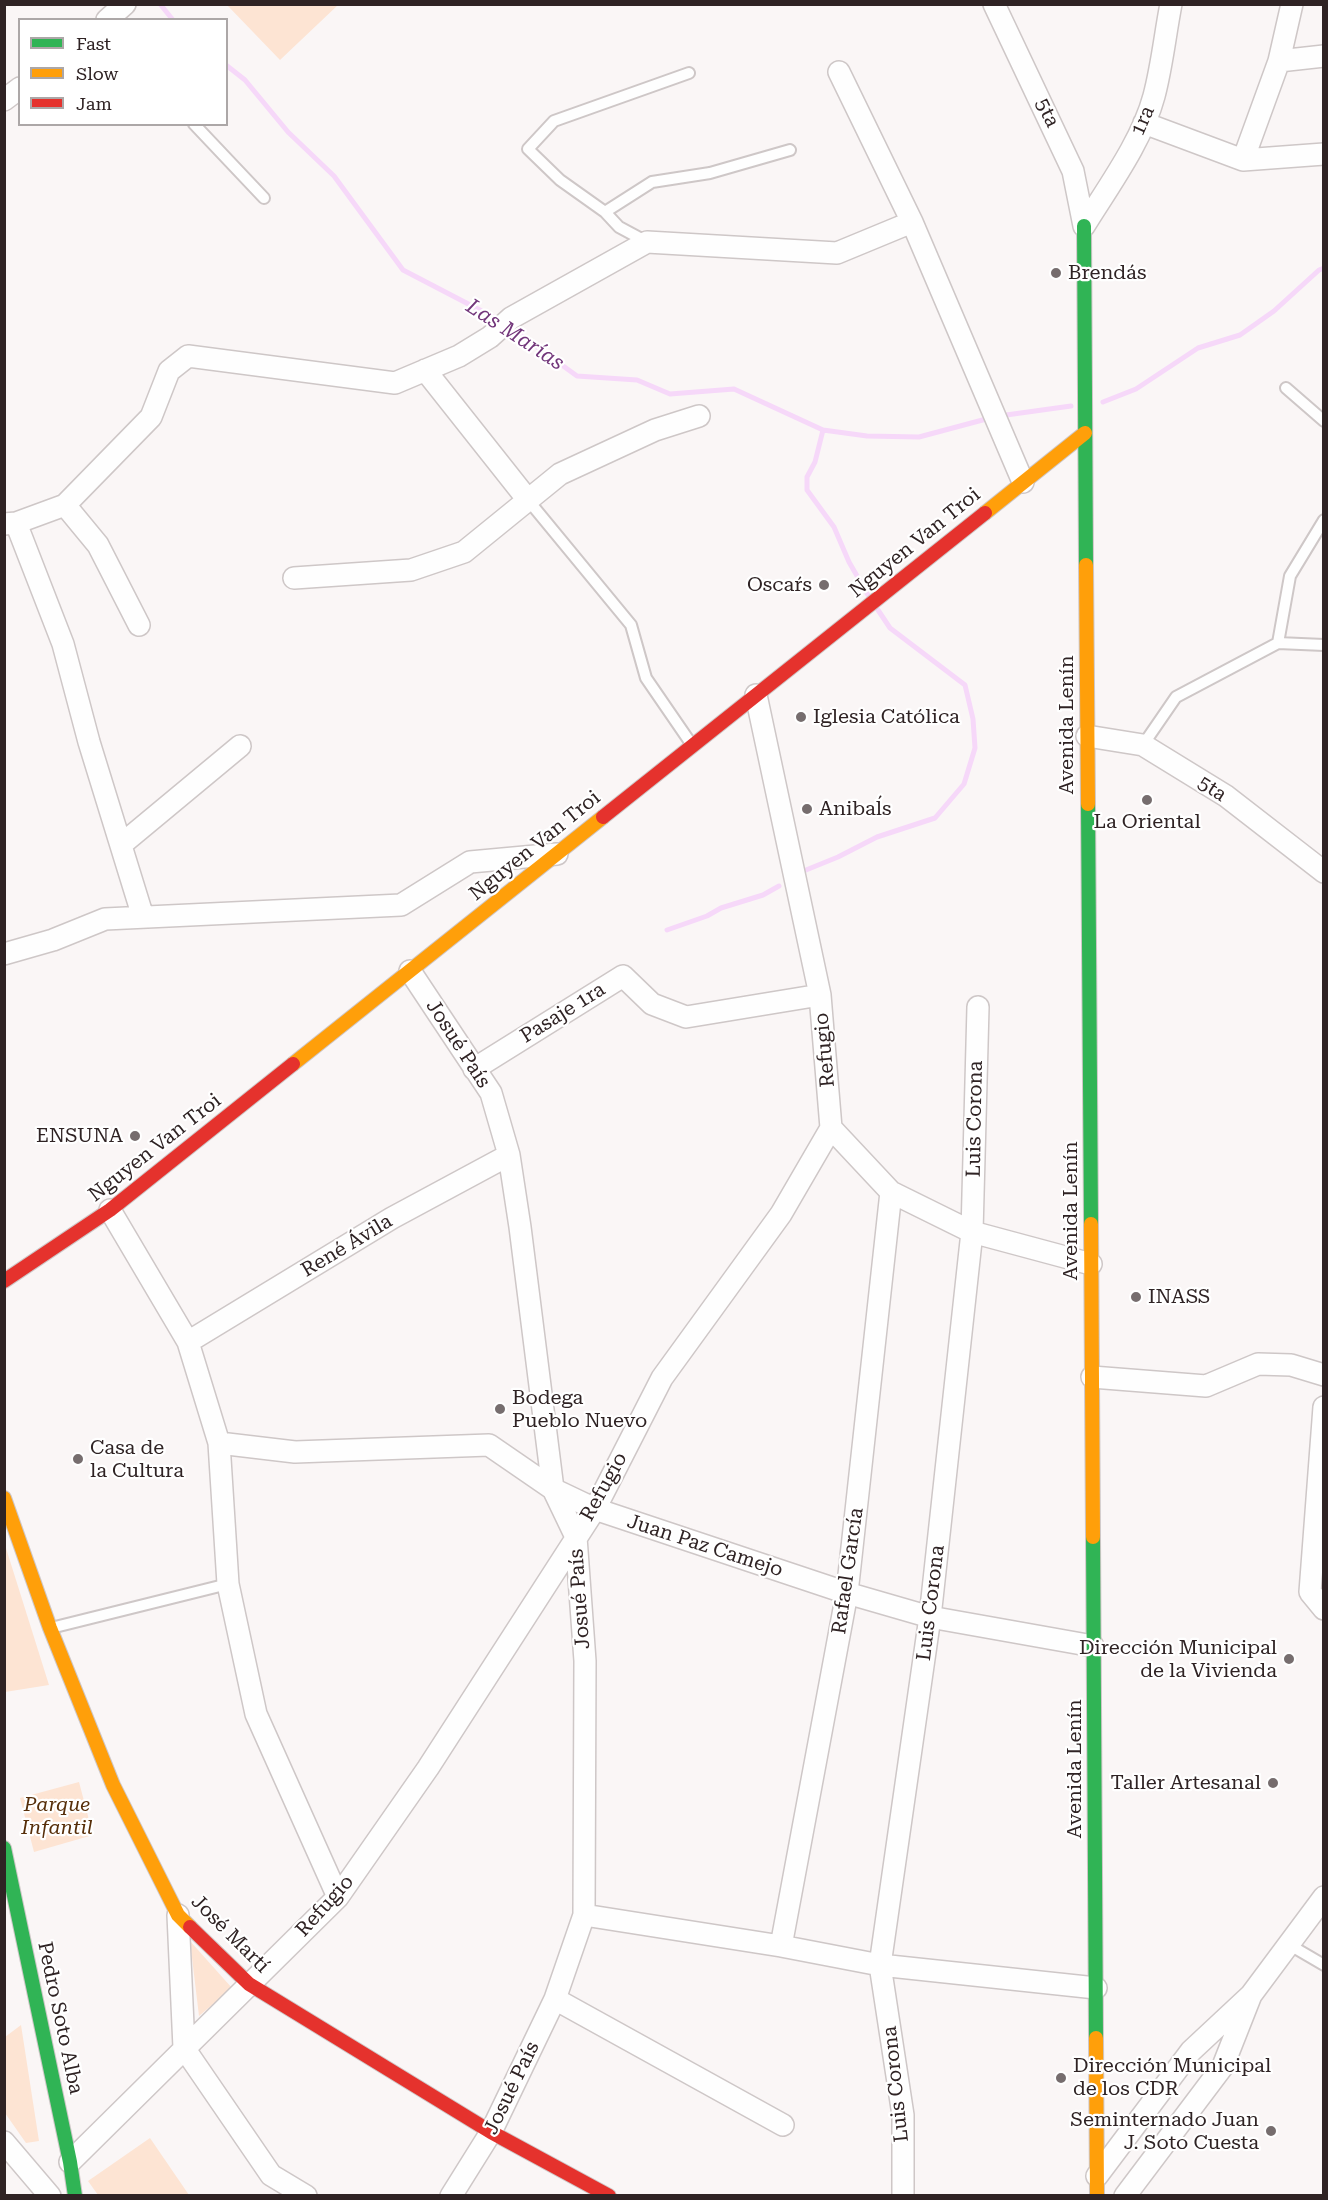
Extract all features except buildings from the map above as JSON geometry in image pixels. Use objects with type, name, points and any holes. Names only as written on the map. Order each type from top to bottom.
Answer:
[{"type":"street","name":"5ta","points":[[994,4],[1073,171],[1084,226]]},
{"type":"street","name":"1ra","points":[[1084,226],[1123,163],[1144,123],[1154,97],[1171,4]]},
{"type":"street","points":[[1243,160],[1279,61],[1292,4]]},
{"type":"street","points":[[1279,61],[1323,56]]},
{"type":"street","points":[[839,72],[912,222],[1023,482]]},
{"type":"street","points":[[4,100],[18,90]]},
{"type":"street","points":[[1144,123],[1243,160],[1323,154]]},
{"type":"street","points":[[143,917],[89,742],[63,644],[10,523],[64,505],[151,417],[169,371],[188,356],[395,383],[459,356],[490,337],[511,318],[648,242],[837,253],[912,222]]},
{"type":"street","name":"Avenida Lenín","points":[[1084,226],[1097,2186]]},
{"type":"street","points":[[425,370],[528,500]]},
{"type":"street","points":[[294,578],[411,570],[464,552],[560,474],[656,430],[699,416]]},
{"type":"street","name":"Nguyen Van Troi","points":[[4,1281],[110,1210],[1085,433]]},
{"type":"street","points":[[64,505],[98,545],[139,625]]},
{"type":"street","name":"Refugio","points":[[70,2162],[338,1897],[428,1768],[595,1509],[662,1378],[782,1214],[831,1128],[820,995],[756,695]]},
{"type":"street","name":"5ta","points":[[1087,736],[1143,745],[1226,796],[1323,872]]},
{"type":"street","points":[[122,844],[240,746]]},
{"type":"street","points":[[5,952],[53,940],[105,919],[401,905],[470,862],[557,854]]},
{"type":"street","name":"Josué País","points":[[410,970],[491,1093],[509,1155],[522,1238],[552,1489],[576,1537],[585,1661],[584,1915],[555,1999],[491,2132],[451,2196]]},
{"type":"street","name":"Pasaje 1ra","points":[[474,1069],[623,976],[652,1004],[686,1017],[820,995]]},
{"type":"street","name":"Luis Corona","points":[[903,2196],[903,2115],[880,1965],[930,1617],[972,1232],[978,1007]]},
{"type":"street","points":[[831,1128],[891,1192],[972,1232],[1091,1264]]},
{"type":"street","name":"René Ávila","points":[[188,1342],[392,1218],[509,1155]]},
{"type":"street","name":"Rafael García","points":[[781,1946],[848,1593],[891,1192]]},
{"type":"street","points":[[110,1210],[188,1342],[219,1443],[228,1584],[256,1714],[338,1897]]},
{"type":"street","points":[[1092,1377],[1206,1386],[1258,1364],[1291,1365],[1323,1375]]},
{"type":"street","points":[[1323,1407],[1310,1592],[1323,1609]]},
{"type":"street","name":"Juan Paz Camejo","points":[[219,1443],[294,1452],[489,1445],[552,1489],[595,1509],[848,1593],[930,1617],[1093,1646]]},
{"type":"street","name":"José Martí","points":[[4,1498],[50,1628],[113,1785],[178,1915],[249,1984],[491,2132],[609,2196]]},
{"type":"street","name":"Pedro Soto Alba","points":[[4,1848],[70,2162],[75,2196]]},
{"type":"street","points":[[1082,2196],[1097,2186],[1191,2051],[1251,1995],[1323,1897]]},
{"type":"street","points":[[178,1915],[184,2048],[271,2175],[306,2196]]},
{"type":"street","points":[[584,1915],[781,1946],[880,1965],[1096,1988]]},
{"type":"street","points":[[1125,2196],[1223,2066],[1251,1995]]},
{"type":"street","points":[[555,1999],[783,2125]]},
{"type":"street","points":[[4,2142],[50,2196]]},
{"type":"lane","points":[[648,242],[619,226],[605,212],[560,180],[528,149],[554,121],[689,73]]},
{"type":"lane","points":[[196,126],[264,198]]},
{"type":"lane","points":[[605,212],[652,182],[710,173],[790,150]]},
{"type":"lane","points":[[1286,388],[1323,421]]},
{"type":"lane","points":[[528,500],[631,625],[646,678],[692,746]]},
{"type":"lane","points":[[1278,643],[1290,576],[1323,520]]},
{"type":"lane","points":[[1143,745],[1176,697],[1278,643],[1323,645]]},
{"type":"lane","points":[[50,1628],[228,1584]]},
{"type":"lane","points":[[1288,1944],[1323,1965]]},
{"type":"green space","points":[[227,5],[338,5],[280,60]]},
{"type":"green space","points":[[5,1545],[49,1685],[4,1692]]},
{"type":"green space","name":"Parque Infantil","points":[[79,1782],[93,1835],[34,1852],[20,1798]]},
{"type":"green space","points":[[190,1941],[232,1988],[199,2016]]},
{"type":"green space","points":[[21,2025],[39,2141],[26,2143],[5,2113],[5,2037]]},
{"type":"green space","points":[[150,2138],[189,2195],[98,2195],[88,2181]]},
{"type":"waterway","name":"Las Marías","points":[[160,4],[171,18]]},
{"type":"waterway","name":"Las Marías","points":[[228,67],[245,80],[288,132],[334,176],[403,270],[501,321]]},
{"type":"waterway","points":[[1103,402],[1136,389],[1198,348],[1240,335],[1274,311],[1324,268]]},
{"type":"waterway","name":"Las Marías","points":[[508,326],[577,376],[637,380],[670,394],[734,389],[823,430],[815,462],[807,477],[807,490],[834,527],[849,562],[868,595]]},
{"type":"waterway","points":[[999,416],[1071,406]]},
{"type":"waterway","points":[[823,430],[867,436],[919,437],[990,418]]},
{"type":"waterway","points":[[806,870],[877,837],[935,818],[964,784],[975,748],[973,719],[965,685],[890,628],[878,610]]},
{"type":"waterway","points":[[667,930],[707,916],[721,908],[763,895],[779,886]]},
{"type":"traffic: fast","points":[[1084,226],[1086,565]]},
{"type":"traffic: fast","points":[[1088,804],[1091,1224]]},
{"type":"traffic: fast","points":[[1093,1537],[1096,2038]]},
{"type":"traffic: fast","points":[[4,1848],[70,2162],[75,2196]]},
{"type":"traffic: slow","points":[[985,513],[1085,433]]},
{"type":"traffic: slow","points":[[1086,565],[1088,804]]},
{"type":"traffic: slow","points":[[293,1064],[603,817]]},
{"type":"traffic: slow","points":[[1091,1224],[1093,1537]]},
{"type":"traffic: slow","points":[[4,1498],[50,1628],[113,1785],[178,1915],[190,1927]]},
{"type":"traffic: slow","points":[[1096,2038],[1097,2196]]},
{"type":"traffic: jam","points":[[603,817],[985,513]]},
{"type":"traffic: jam","points":[[4,1281],[110,1210],[293,1064]]},
{"type":"traffic: jam","points":[[190,1927],[249,1984],[491,2132],[609,2196]]},
{"type":"place","name":"Brenda´s","points":[[1056,273]]},
{"type":"place","name":"Oscar´s","points":[[824,585]]},
{"type":"place","name":"Iglesia Católica","points":[[801,717]]},
{"type":"place","name":"La Oriental","points":[[1147,800]]},
{"type":"place","name":"Anibal´s","points":[[807,809]]},
{"type":"place","name":"ENSUNA","points":[[135,1136]]},
{"type":"place","name":"INASS","points":[[1136,1297]]},
{"type":"place","name":"Bodega Pueblo Nuevo","points":[[500,1409]]},
{"type":"place","name":"Casa de la Cultura","points":[[78,1459]]},
{"type":"place","name":"Dirección Municipal de la Vivienda","points":[[1289,1659]]},
{"type":"place","name":"Taller Artesanal","points":[[1273,1783]]},
{"type":"place","name":"Dirección Municipal de los CDR","points":[[1061,2078]]},
{"type":"place","name":"Seminternado Juan J. Soto Cuesta","points":[[1271,2131]]}]
